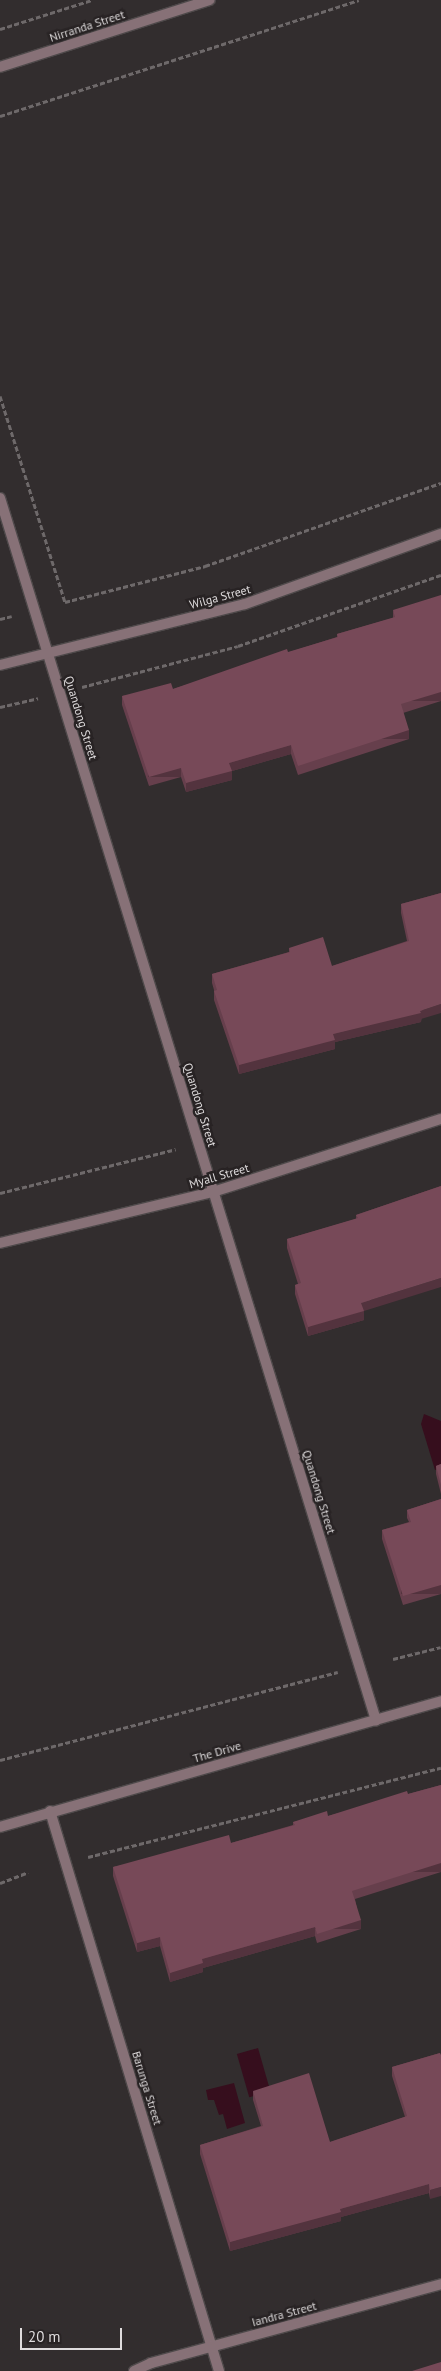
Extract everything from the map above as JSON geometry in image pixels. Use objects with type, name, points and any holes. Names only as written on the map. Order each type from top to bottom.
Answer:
[{"type":"street","name":"Nirranda Street","points":[[0,67],[210,0]]},
{"type":"street","name":"Quandong Street","points":[[0,498],[376,1720]]},
{"type":"street","name":"Wilga Street","points":[[0,664],[245,604],[441,534]]},
{"type":"street","name":"Myall Street","points":[[0,1243],[213,1192],[441,1119]]},
{"type":"street","name":"The Drive","points":[[0,1827],[50,1811],[441,1701]]},
{"type":"street","name":"Barunga Street","points":[[50,1811],[219,2371]]},
{"type":"street","name":"Iandra Street","points":[[134,2371],[211,2346],[441,2284]]},
{"type":"path","points":[[0,29],[92,0]]},
{"type":"path","points":[[0,116],[359,0]]},
{"type":"path","points":[[0,396],[65,602],[205,566],[441,483]]},
{"type":"path","points":[[82,687],[238,646],[441,575]]},
{"type":"path","points":[[0,619],[14,615]]},
{"type":"path","points":[[0,707],[40,698]]},
{"type":"path","points":[[0,1193],[182,1147]]},
{"type":"path","points":[[393,1659],[441,1647]]},
{"type":"path","points":[[0,1760],[338,1672]]},
{"type":"path","points":[[85,1857],[441,1768]]},
{"type":"path","points":[[0,1883],[28,1872]]},
{"type":"shaded area","points":[[424,1414],[441,1421],[441,1468],[435,1470],[421,1424]]},
{"type":"shaded area","points":[[258,2048],[270,2091],[249,2097],[237,2054]]},
{"type":"shaded area","points":[[234,2083],[245,2123],[227,2129],[223,2114],[219,2115],[214,2100],[208,2100],[206,2090]]},
{"type":"building","points":[[441,595],[441,692],[401,704],[409,730],[298,766],[291,745],[229,763],[232,771],[186,783],[181,768],[149,777],[122,696],[171,683],[173,689],[287,649],[288,652],[338,637],[337,634],[395,617],[393,610]]},
{"type":"building","points":[[441,893],[441,1004],[420,1011],[421,1013],[333,1034],[335,1040],[239,1065],[214,991],[217,990],[212,974],[290,952],[289,948],[323,937],[332,966],[409,941],[401,904]]},
{"type":"building","points":[[441,1186],[441,1278],[361,1303],[364,1311],[308,1327],[295,1285],[301,1283],[287,1239],[358,1218],[356,1215]]},
{"type":"building","points":[[441,1464],[441,1485],[436,1466]]},
{"type":"building","points":[[441,1499],[441,1585],[403,1596],[382,1530],[411,1522],[407,1510]]},
{"type":"building","points":[[441,1785],[441,1863],[352,1891],[361,1920],[317,1934],[315,1927],[202,1959],[203,1963],[170,1973],[160,1937],[137,1943],[113,1867],[229,1835],[231,1843],[295,1825],[293,1822],[327,1811],[328,1816],[407,1791],[408,1794]]},
{"type":"building","points":[[440,2053],[441,2187],[430,2190],[429,2184],[340,2209],[341,2212],[230,2242],[200,2145],[263,2126],[253,2091],[309,2073],[330,2142],[407,2116],[392,2067]]},
{"type":"building","points":[[441,2362],[441,2371],[412,2371]]}]
